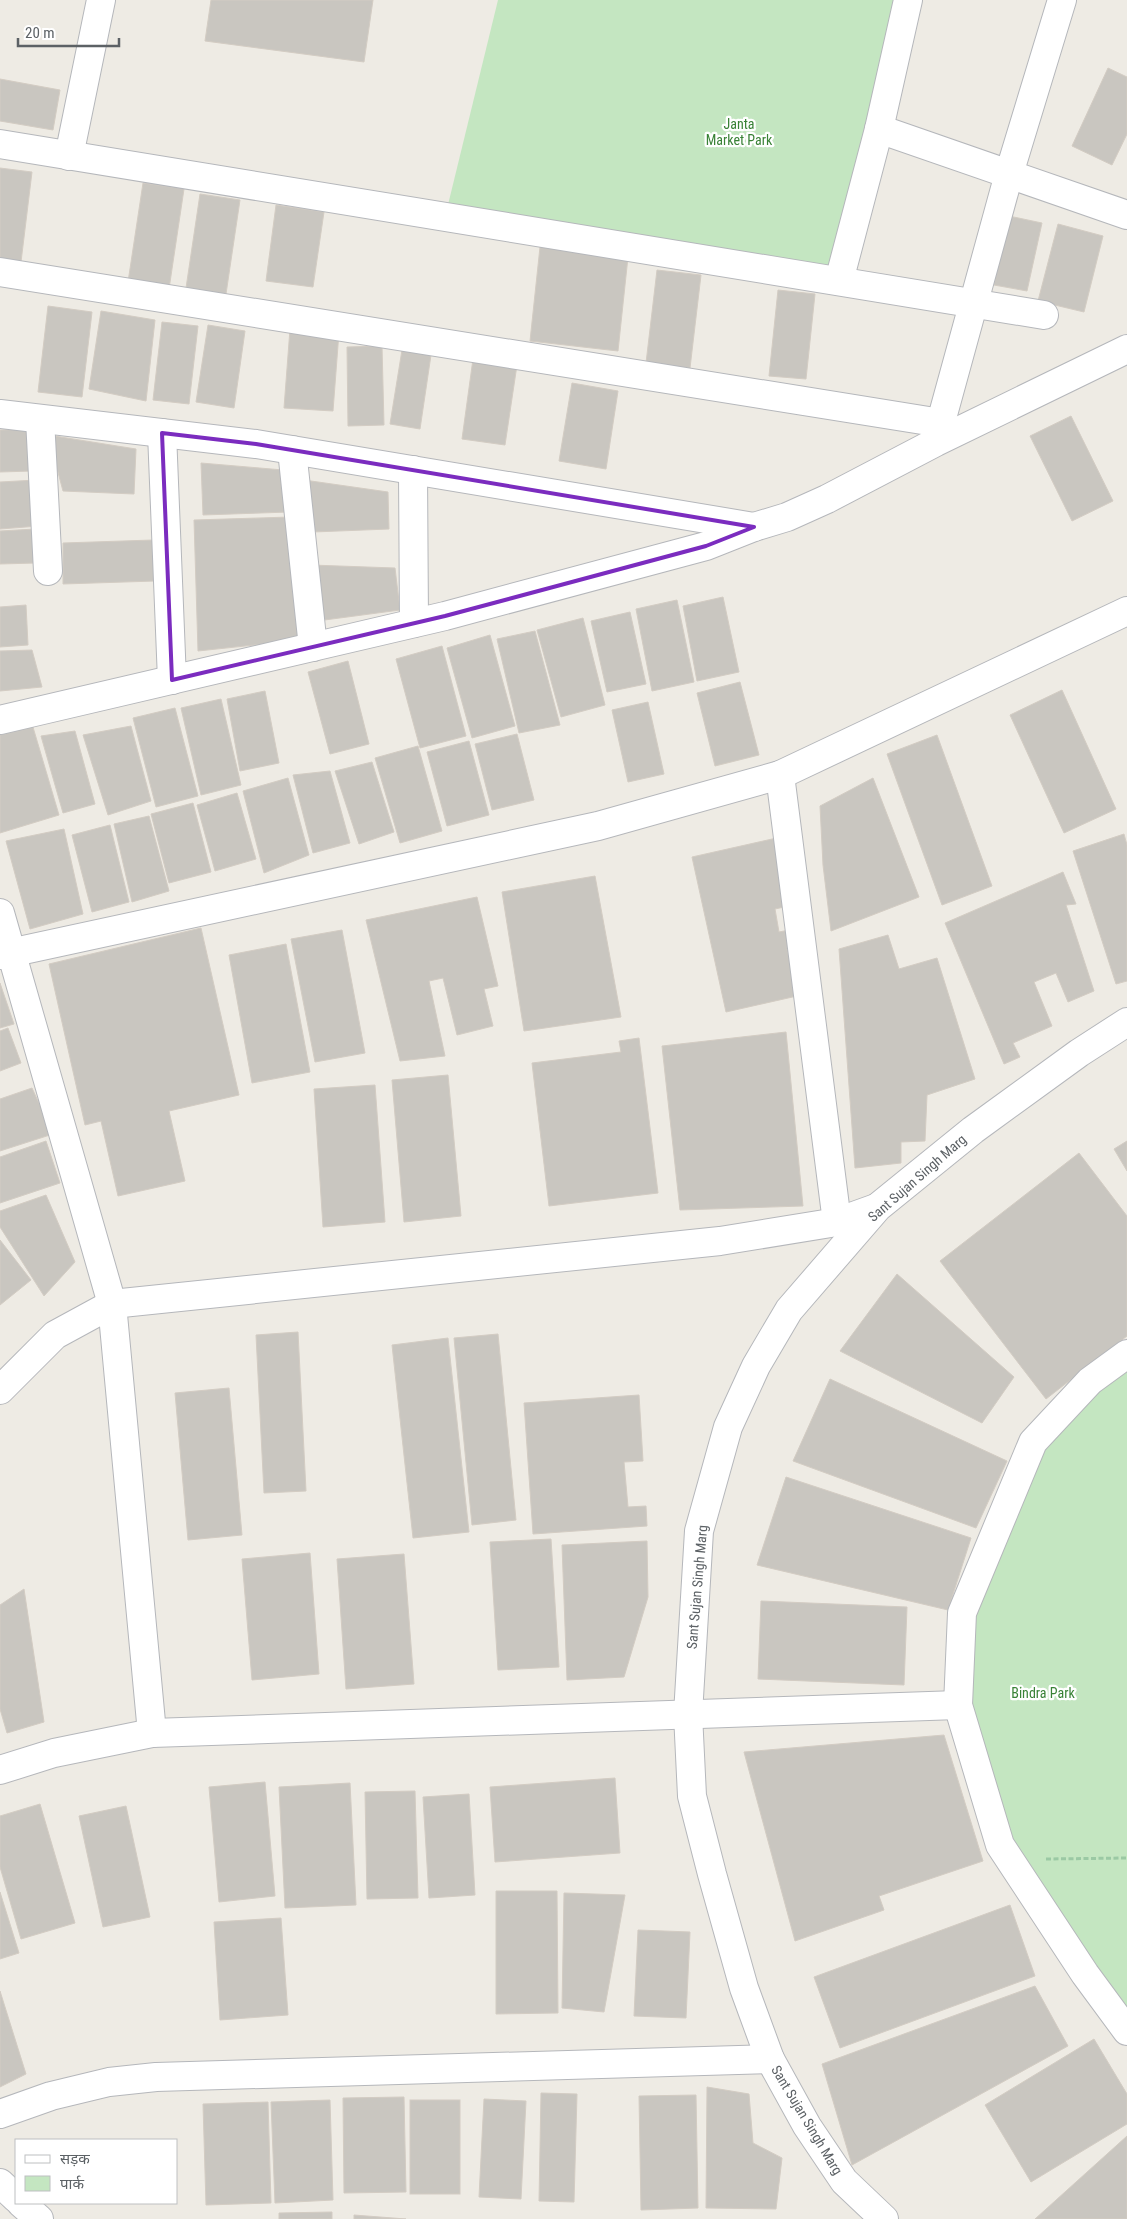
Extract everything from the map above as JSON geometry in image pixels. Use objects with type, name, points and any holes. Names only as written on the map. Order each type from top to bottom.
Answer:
[{"type":"street","points":[[69,156],[101,0]]},
{"type":"street","points":[[839,281],[879,129],[908,0]]},
{"type":"street","points":[[938,432],[1008,174],[1062,0]]},
{"type":"street","points":[[879,129],[1127,215]]},
{"type":"street","points":[[0,144],[1044,315]]},
{"type":"street","points":[[0,272],[938,432]]},
{"type":"street","points":[[0,720],[414,623],[706,546],[754,526],[787,517],[827,499],[938,432],[1127,349]]},
{"type":"street","points":[[0,414],[292,450],[754,526]]},
{"type":"street","points":[[40,419],[48,571]]},
{"type":"street","points":[[162,433],[172,680]]},
{"type":"street","points":[[292,450],[313,647]]},
{"type":"street","points":[[412,470],[414,623]]},
{"type":"street","points":[[5,953],[598,826],[780,775],[1127,611]]},
{"type":"street","points":[[780,775],[837,1222]]},
{"type":"street","points":[[0,913],[5,953],[112,1304],[152,1733]]},
{"type":"street","name":"Sant Sujan Singh Marg","points":[[884,2219],[844,2181],[807,2126],[770,2059],[744,1988],[692,1796],[688,1714],[699,1531],[728,1428],[756,1366],[789,1310],[878,1208],[973,1130],[1079,1053],[1127,1022]]},
{"type":"street","points":[[0,1390],[55,1335],[112,1304],[720,1241],[837,1222],[878,1208]]},
{"type":"street","points":[[1127,1354],[1090,1381],[1033,1442],[962,1613],[958,1705],[1000,1845],[1085,1974],[1127,2031]]},
{"type":"street","points":[[0,1770],[54,1753],[152,1733],[958,1705]]},
{"type":"street","points":[[0,2114],[52,2096],[109,2082],[156,2077],[770,2059]]},
{"type":"street","points":[[0,2183],[15,2197]]},
{"type":"street","points":[[22,2204],[39,2219]]},
{"type":"path","points":[[1011,1860],[1127,1858]]},
{"type":"highlighted area","points":[[162,433],[256,444],[754,527],[706,546],[445,616],[172,680]]},
{"type":"green space","name":"Janta Market Park","points":[[498,0],[907,0],[839,281],[445,217]]},
{"type":"green space","name":"Bindra Park","points":[[1127,1354],[1127,2031],[1011,1860],[958,1705],[962,1613],[1033,1442]]},
{"type":"building","points":[[211,0],[373,0],[364,62],[205,41]]},
{"type":"building","points":[[1108,68],[1127,77],[1127,134],[1112,165],[1072,146]]},
{"type":"building","points":[[0,79],[60,90],[53,130],[0,121]]},
{"type":"building","points":[[0,168],[32,172],[21,262],[0,259]]},
{"type":"building","points":[[143,183],[184,189],[169,289],[128,282]]},
{"type":"building","points":[[200,194],[240,200],[226,294],[186,288]]},
{"type":"building","points":[[276,205],[324,212],[313,287],[266,281]]},
{"type":"building","points":[[1009,216],[1042,223],[1027,291],[994,285]]},
{"type":"building","points":[[1058,224],[1103,236],[1084,312],[1038,301]]},
{"type":"building","points":[[540,247],[628,257],[618,351],[530,341]]},
{"type":"building","points":[[657,270],[701,275],[690,368],[646,363]]},
{"type":"building","points":[[778,290],[815,294],[806,379],[769,376]]},
{"type":"building","points":[[48,306],[92,312],[82,397],[38,392]]},
{"type":"building","points":[[101,311],[155,320],[146,401],[89,389]]},
{"type":"building","points":[[162,322],[198,326],[189,404],[153,400]]},
{"type":"building","points":[[208,325],[245,331],[234,408],[196,402]]},
{"type":"building","points":[[290,329],[339,332],[333,411],[284,408]]},
{"type":"building","points":[[382,346],[384,425],[348,426],[347,347]]},
{"type":"building","points":[[402,350],[431,355],[420,429],[390,424]]},
{"type":"building","points":[[473,359],[517,365],[505,445],[462,439]]},
{"type":"building","points":[[572,383],[618,391],[606,469],[559,461]]},
{"type":"building","points":[[1071,416],[1113,501],[1072,521],[1030,436]]},
{"type":"building","points":[[30,429],[32,471],[0,472],[0,430]]},
{"type":"building","points":[[48,435],[136,449],[134,494],[63,491]]},
{"type":"building","points":[[201,463],[283,470],[289,512],[203,515]]},
{"type":"building","points":[[36,480],[39,526],[0,529],[0,482]]},
{"type":"building","points":[[304,480],[388,492],[389,529],[313,532]]},
{"type":"building","points":[[290,517],[302,640],[198,651],[194,520]]},
{"type":"building","points":[[35,529],[36,563],[0,564],[0,531]]},
{"type":"building","points":[[153,540],[155,581],[63,584],[63,543]]},
{"type":"building","points":[[311,565],[395,568],[400,610],[317,621]]},
{"type":"building","points":[[723,597],[739,672],[697,681],[683,606]]},
{"type":"building","points":[[677,600],[694,682],[652,691],[636,609]]},
{"type":"building","points":[[26,605],[28,645],[0,647],[0,607]]},
{"type":"building","points":[[630,612],[646,684],[607,692],[591,621]]},
{"type":"building","points":[[583,618],[605,705],[561,717],[537,630]]},
{"type":"building","points":[[535,631],[560,725],[519,733],[497,639]]},
{"type":"building","points":[[490,635],[515,726],[472,738],[447,648]]},
{"type":"building","points":[[442,646],[466,736],[420,748],[396,659]]},
{"type":"building","points":[[32,650],[42,687],[0,691],[0,651]]},
{"type":"building","points":[[348,661],[369,744],[330,754],[308,672]]},
{"type":"building","points":[[740,682],[759,755],[715,766],[697,693]]},
{"type":"building","points":[[1062,690],[1116,809],[1064,833],[1010,715]]},
{"type":"building","points":[[265,691],[279,763],[240,771],[227,699]]},
{"type":"building","points":[[221,699],[241,785],[201,795],[181,708]]},
{"type":"building","points":[[648,702],[664,774],[628,782],[612,710]]},
{"type":"building","points":[[175,708],[198,796],[156,807],[133,718]]},
{"type":"building","points":[[30,717],[59,815],[0,833],[0,726]]},
{"type":"building","points":[[131,726],[151,801],[108,815],[83,735]]},
{"type":"building","points":[[75,731],[95,804],[63,813],[41,736]]},
{"type":"building","points":[[517,734],[534,800],[492,810],[475,744]]},
{"type":"building","points":[[937,735],[992,886],[942,905],[887,754]]},
{"type":"building","points":[[469,741],[489,815],[447,826],[427,752]]},
{"type":"building","points":[[418,746],[442,831],[400,843],[375,758]]},
{"type":"building","points":[[372,762],[394,832],[359,844],[335,771]]},
{"type":"building","points":[[330,771],[350,843],[313,853],[293,775]]},
{"type":"building","points":[[288,778],[309,855],[264,873],[243,791]]},
{"type":"building","points":[[873,778],[919,897],[831,931],[823,865],[820,806]]},
{"type":"building","points":[[237,793],[256,859],[215,871],[197,805]]},
{"type":"building","points":[[193,803],[211,872],[169,883],[151,814]]},
{"type":"building","points":[[149,816],[169,891],[132,902],[114,824]]},
{"type":"building","points":[[110,825],[129,902],[92,912],[72,835]]},
{"type":"building","points":[[64,829],[83,914],[30,929],[6,841]]},
{"type":"building","points":[[1124,834],[1127,845],[1127,981],[1116,984],[1073,851]]},
{"type":"building","points":[[781,837],[789,906],[775,909],[779,932],[794,929],[798,947],[787,949],[797,996],[726,1012],[692,857]]},
{"type":"building","points":[[1063,872],[1076,904],[1066,905],[1094,991],[1068,1002],[1056,973],[1034,982],[1052,1026],[1013,1043],[1020,1057],[1004,1064],[945,923]]},
{"type":"building","points":[[595,876],[621,1017],[524,1031],[502,892]]},
{"type":"building","points":[[477,897],[498,986],[484,989],[493,1026],[457,1035],[443,978],[429,981],[445,1056],[400,1061],[366,920]]},
{"type":"building","points":[[201,928],[239,1095],[169,1111],[185,1181],[118,1196],[101,1121],[85,1125],[49,964]]},
{"type":"building","points":[[342,930],[365,1053],[315,1062],[291,939]]},
{"type":"building","points":[[888,935],[899,969],[937,958],[975,1079],[927,1095],[925,1141],[901,1142],[901,1163],[855,1168],[839,949]]},
{"type":"building","points":[[286,944],[310,1072],[252,1083],[229,955]]},
{"type":"building","points":[[0,983],[14,1024],[0,1028]]},
{"type":"building","points":[[8,1028],[21,1063],[0,1071],[0,1031]]},
{"type":"building","points":[[786,1032],[803,1206],[680,1210],[662,1046]]},
{"type":"building","points":[[639,1038],[658,1193],[549,1206],[532,1063],[621,1052],[619,1041]]},
{"type":"building","points":[[448,1075],[461,1216],[404,1222],[392,1080]]},
{"type":"building","points":[[375,1085],[385,1222],[323,1227],[314,1089]]},
{"type":"building","points":[[32,1088],[53,1134],[0,1151],[0,1099]]},
{"type":"building","points":[[46,1141],[60,1183],[0,1203],[0,1157]]},
{"type":"building","points":[[1127,1141],[1127,1171],[1114,1149]]},
{"type":"building","points":[[1079,1153],[1127,1216],[1127,1336],[1046,1399],[940,1261]]},
{"type":"building","points":[[46,1195],[75,1262],[44,1296],[0,1227],[0,1211]]},
{"type":"building","points":[[0,1240],[31,1280],[0,1305]]},
{"type":"building","points":[[897,1274],[1014,1377],[982,1423],[840,1351]]},
{"type":"building","points":[[298,1332],[306,1491],[264,1493],[256,1335]]},
{"type":"building","points":[[498,1334],[516,1520],[472,1525],[454,1338]]},
{"type":"building","points":[[448,1338],[469,1532],[413,1538],[392,1345]]},
{"type":"building","points":[[830,1379],[1007,1461],[976,1528],[793,1461]]},
{"type":"building","points":[[229,1388],[242,1535],[188,1540],[175,1393]]},
{"type":"building","points":[[639,1395],[643,1461],[624,1462],[628,1507],[646,1506],[647,1526],[533,1534],[524,1403]]},
{"type":"building","points":[[786,1477],[971,1538],[948,1610],[757,1565]]},
{"type":"building","points":[[551,1539],[559,1667],[498,1670],[490,1542]]},
{"type":"building","points":[[647,1541],[648,1597],[624,1677],[567,1680],[562,1545]]},
{"type":"building","points":[[310,1553],[319,1674],[252,1680],[242,1559]]},
{"type":"building","points":[[404,1554],[414,1684],[346,1689],[337,1559]]},
{"type":"building","points":[[24,1589],[44,1722],[7,1733],[0,1709],[0,1605]]},
{"type":"building","points":[[761,1601],[907,1607],[904,1685],[758,1679]]},
{"type":"building","points":[[944,1735],[983,1861],[879,1896],[884,1910],[795,1941],[744,1752]]},
{"type":"building","points":[[615,1778],[620,1853],[495,1862],[490,1787]]},
{"type":"building","points":[[265,1782],[275,1896],[219,1902],[209,1787]]},
{"type":"building","points":[[350,1783],[356,1905],[285,1908],[279,1787]]},
{"type":"building","points":[[415,1791],[418,1898],[367,1899],[365,1792]]},
{"type":"building","points":[[469,1794],[475,1895],[429,1898],[423,1797]]},
{"type":"building","points":[[40,1804],[75,1923],[21,1939],[0,1867],[0,1816]]},
{"type":"building","points":[[126,1806],[150,1917],[103,1927],[79,1816]]},
{"type":"building","points":[[496,1891],[557,1891],[558,2013],[496,2014]]},
{"type":"building","points":[[0,1892],[19,1953],[0,1959]]},
{"type":"building","points":[[564,1893],[625,1895],[604,2012],[562,2008]]},
{"type":"building","points":[[1010,1905],[1035,1976],[840,2048],[814,1977]]},
{"type":"building","points":[[281,1918],[288,2015],[220,2020],[214,1922]]},
{"type":"building","points":[[638,1930],[690,1932],[686,2018],[634,2016]]},
{"type":"building","points":[[1035,1986],[1068,2046],[852,2165],[822,2064]]},
{"type":"building","points":[[0,1991],[26,2074],[0,2087]]},
{"type":"building","points":[[1094,2039],[1127,2094],[1127,2124],[1031,2182],[985,2105]]},
{"type":"building","points":[[707,2087],[749,2094],[753,2143],[782,2158],[776,2209],[706,2208]]},
{"type":"building","points":[[541,2093],[577,2094],[574,2202],[539,2201]]},
{"type":"building","points":[[696,2095],[698,2208],[641,2210],[639,2096]]},
{"type":"building","points":[[404,2097],[406,2192],[344,2193],[343,2098]]},
{"type":"building","points":[[484,2099],[526,2101],[521,2199],[479,2197]]},
{"type":"building","points":[[330,2100],[333,2200],[275,2203],[271,2102]]},
{"type":"building","points":[[410,2100],[460,2100],[460,2194],[410,2194]]},
{"type":"building","points":[[268,2102],[271,2203],[206,2205],[203,2104]]},
{"type":"building","points":[[1127,2136],[1127,2219],[1035,2219]]},
{"type":"building","points":[[332,2212],[332,2219],[279,2219],[279,2213]]},
{"type":"building","points":[[354,2215],[406,2219],[354,2219]]}]
